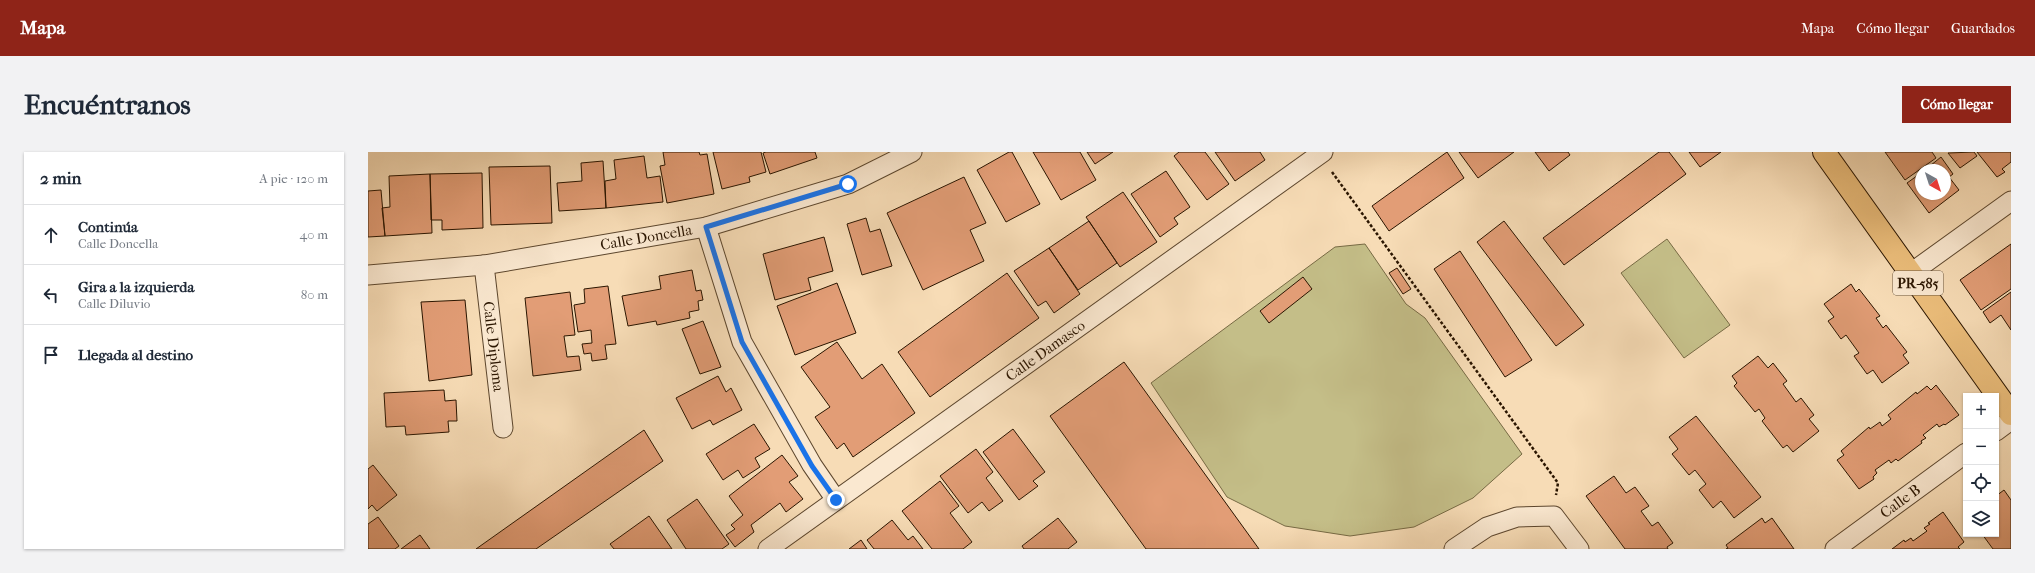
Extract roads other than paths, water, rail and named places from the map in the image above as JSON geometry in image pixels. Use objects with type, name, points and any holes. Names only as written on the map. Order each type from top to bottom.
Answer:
[{"type":"main road","name":"PR-585","points":[[1824,152],[2011,414]]},
{"type":"street","name":"Calle Doncella","points":[[368,275],[484,266],[706,227],[848,184],[912,152]]},
{"type":"street","name":"Calle Damasco","points":[[768,549],[1323,152]]},
{"type":"street","points":[[1911,273],[2011,201]]},
{"type":"street","points":[[706,227],[742,342],[812,466],[836,500]]},
{"type":"street","name":"Calle Diploma","points":[[484,266],[503,428]]},
{"type":"street","points":[[1999,429],[2011,420]]},
{"type":"street","name":"Calle B","points":[[1835,549],[1963,455]]},
{"type":"street","points":[[1454,549],[1487,527],[1517,517],[1554,516],[1579,549]]}]
